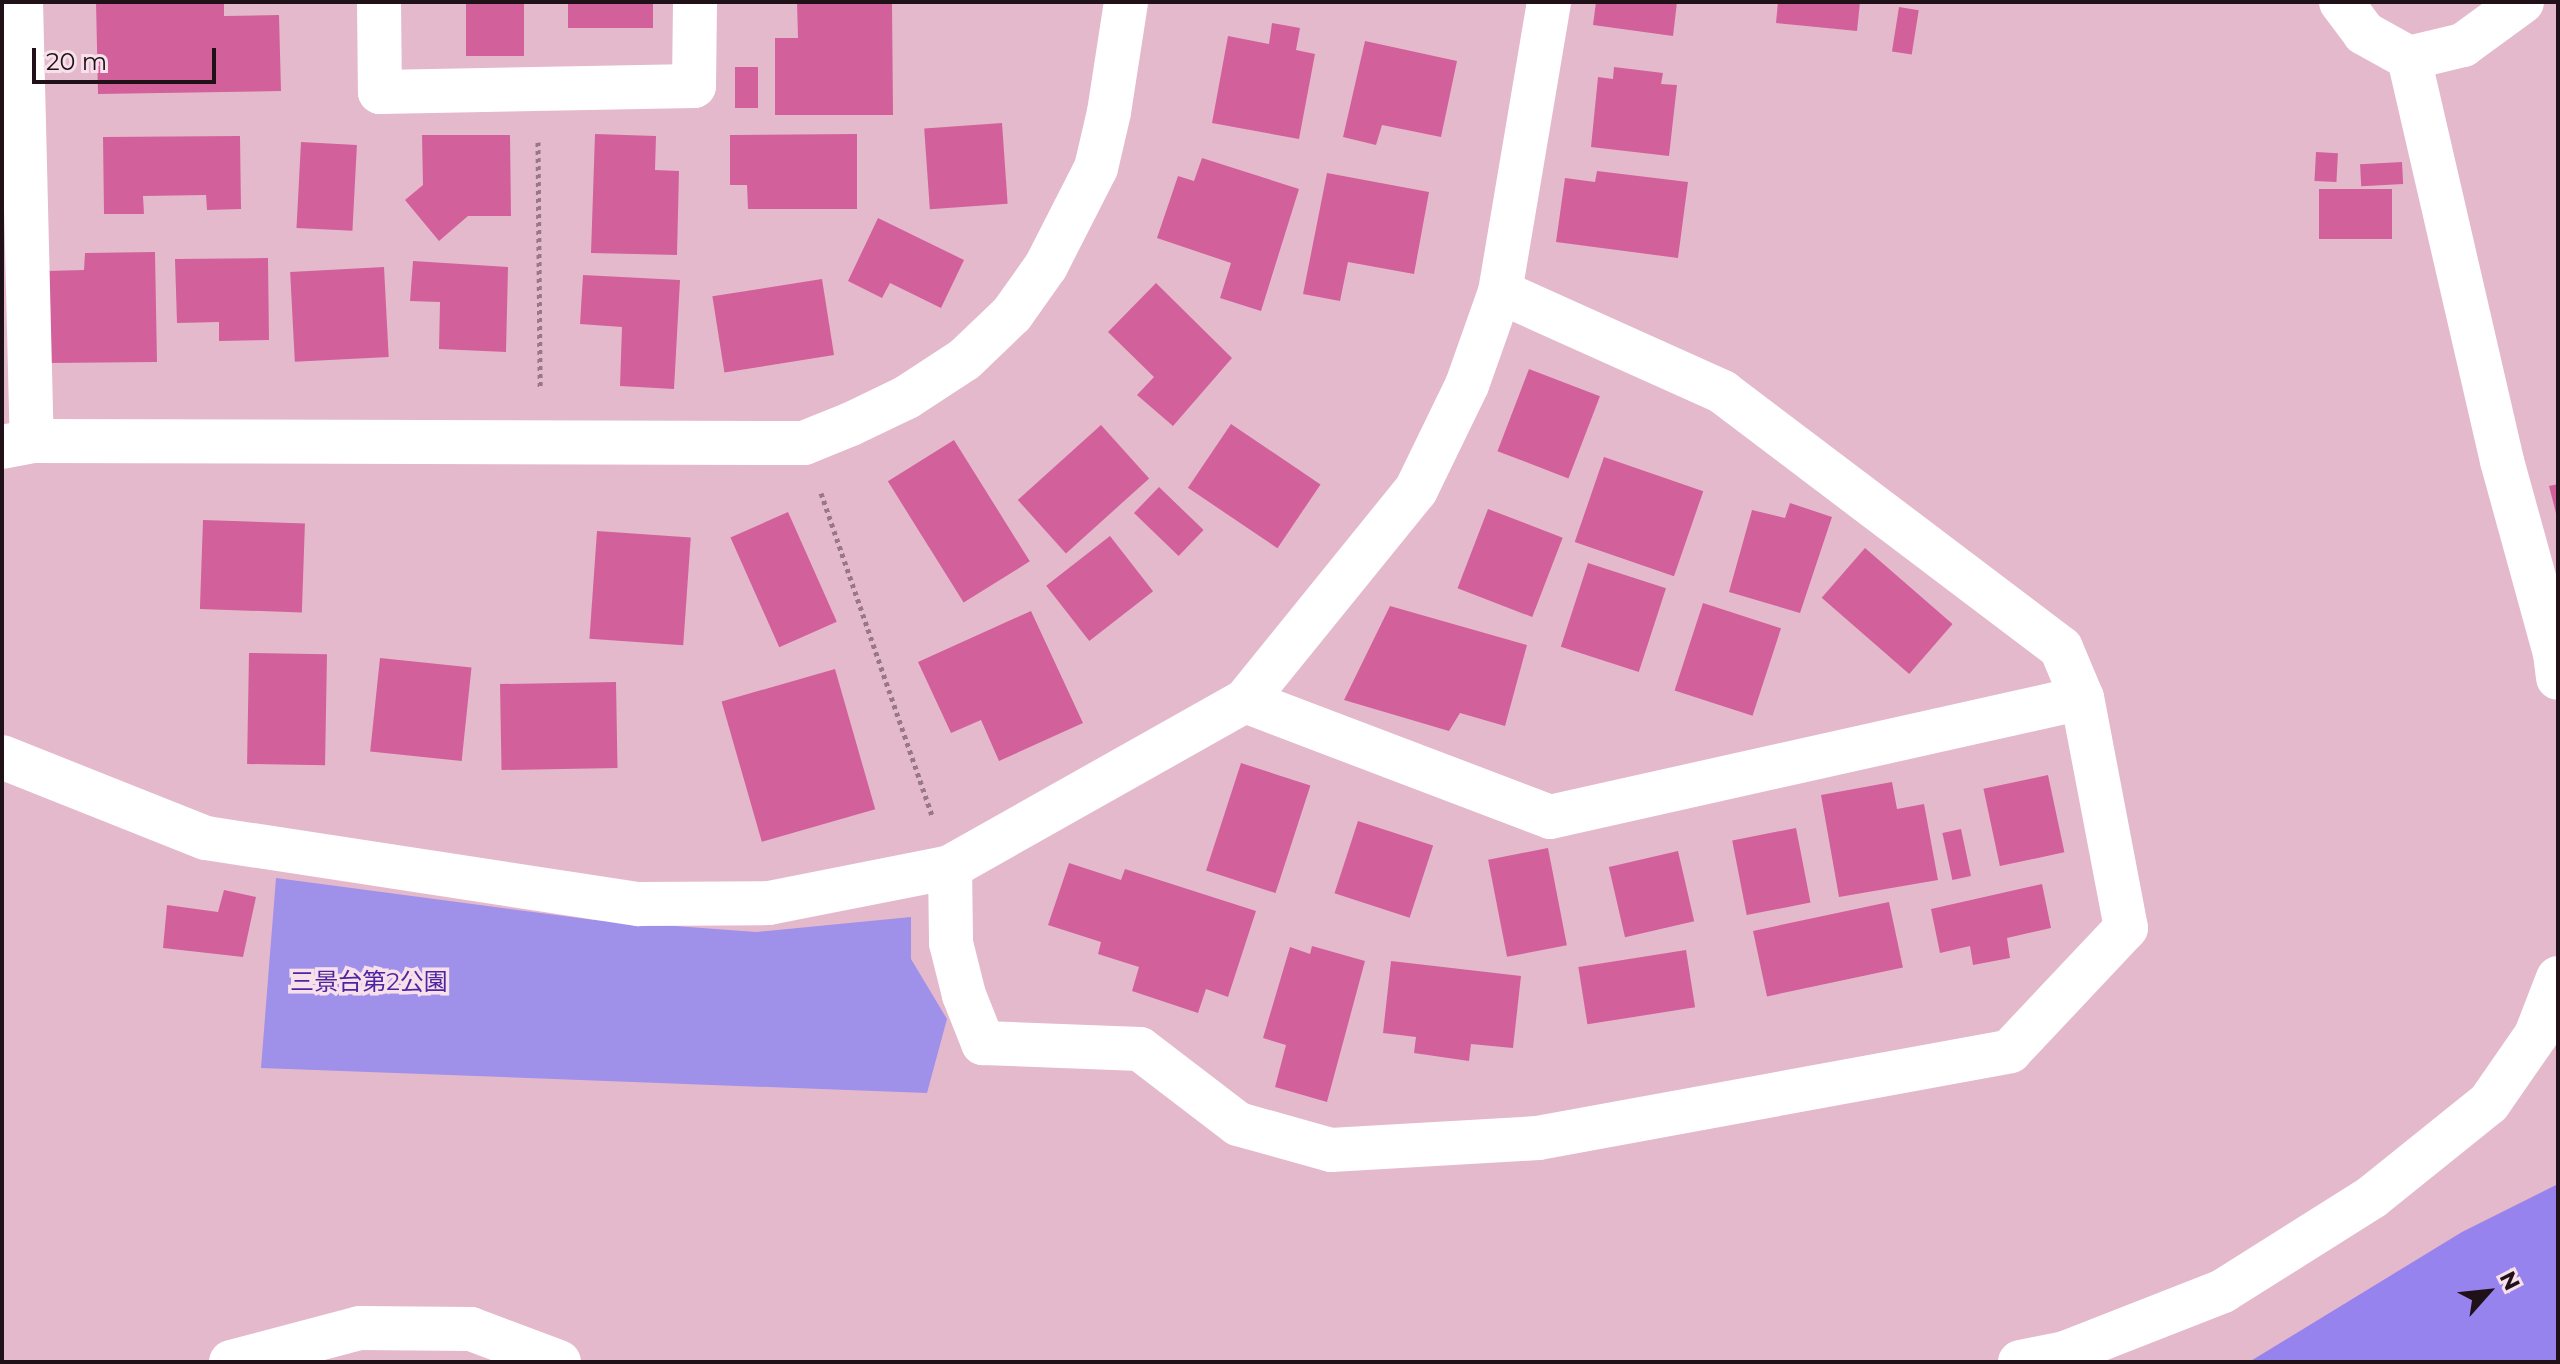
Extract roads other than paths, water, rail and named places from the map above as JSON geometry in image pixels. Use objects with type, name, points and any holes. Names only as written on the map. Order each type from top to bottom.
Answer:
[{"type":"street","points":[[21,2],[17,444],[804,443],[907,397],[965,359],[1012,314],[1046,266],[1096,168],[1109,112],[1126,2]]},
{"type":"street","points":[[379,2],[380,92],[694,86],[695,2]]},
{"type":"street","points":[[2,757],[106,795],[206,838],[639,904],[769,903],[950,867],[1245,701],[1416,490],[1467,385],[1500,292],[1549,2]]},
{"type":"street","points":[[2341,2],[2364,33],[2409,58],[2463,45],[2522,2]]},
{"type":"street","points":[[2409,58],[2502,461],[2555,653],[2558,678]]},
{"type":"street","points":[[950,867],[951,943],[964,995],[983,1043],[1140,1049],[1238,1124],[1331,1150],[1538,1138],[2010,1051],[2126,928],[2082,698],[2061,648],[1723,392],[1500,292]]},
{"type":"street","points":[[1245,701],[1550,817],[2082,698]]},
{"type":"street","points":[[2020,1362],[2065,1353],[2223,1291],[2372,1197],[2489,1103],[2536,1035],[2558,978]]},
{"type":"street","points":[[231,1362],[360,1328],[471,1329],[559,1362]]},
{"type":"park label","name":"三景台第2公園","points":[[369,982]]}]
